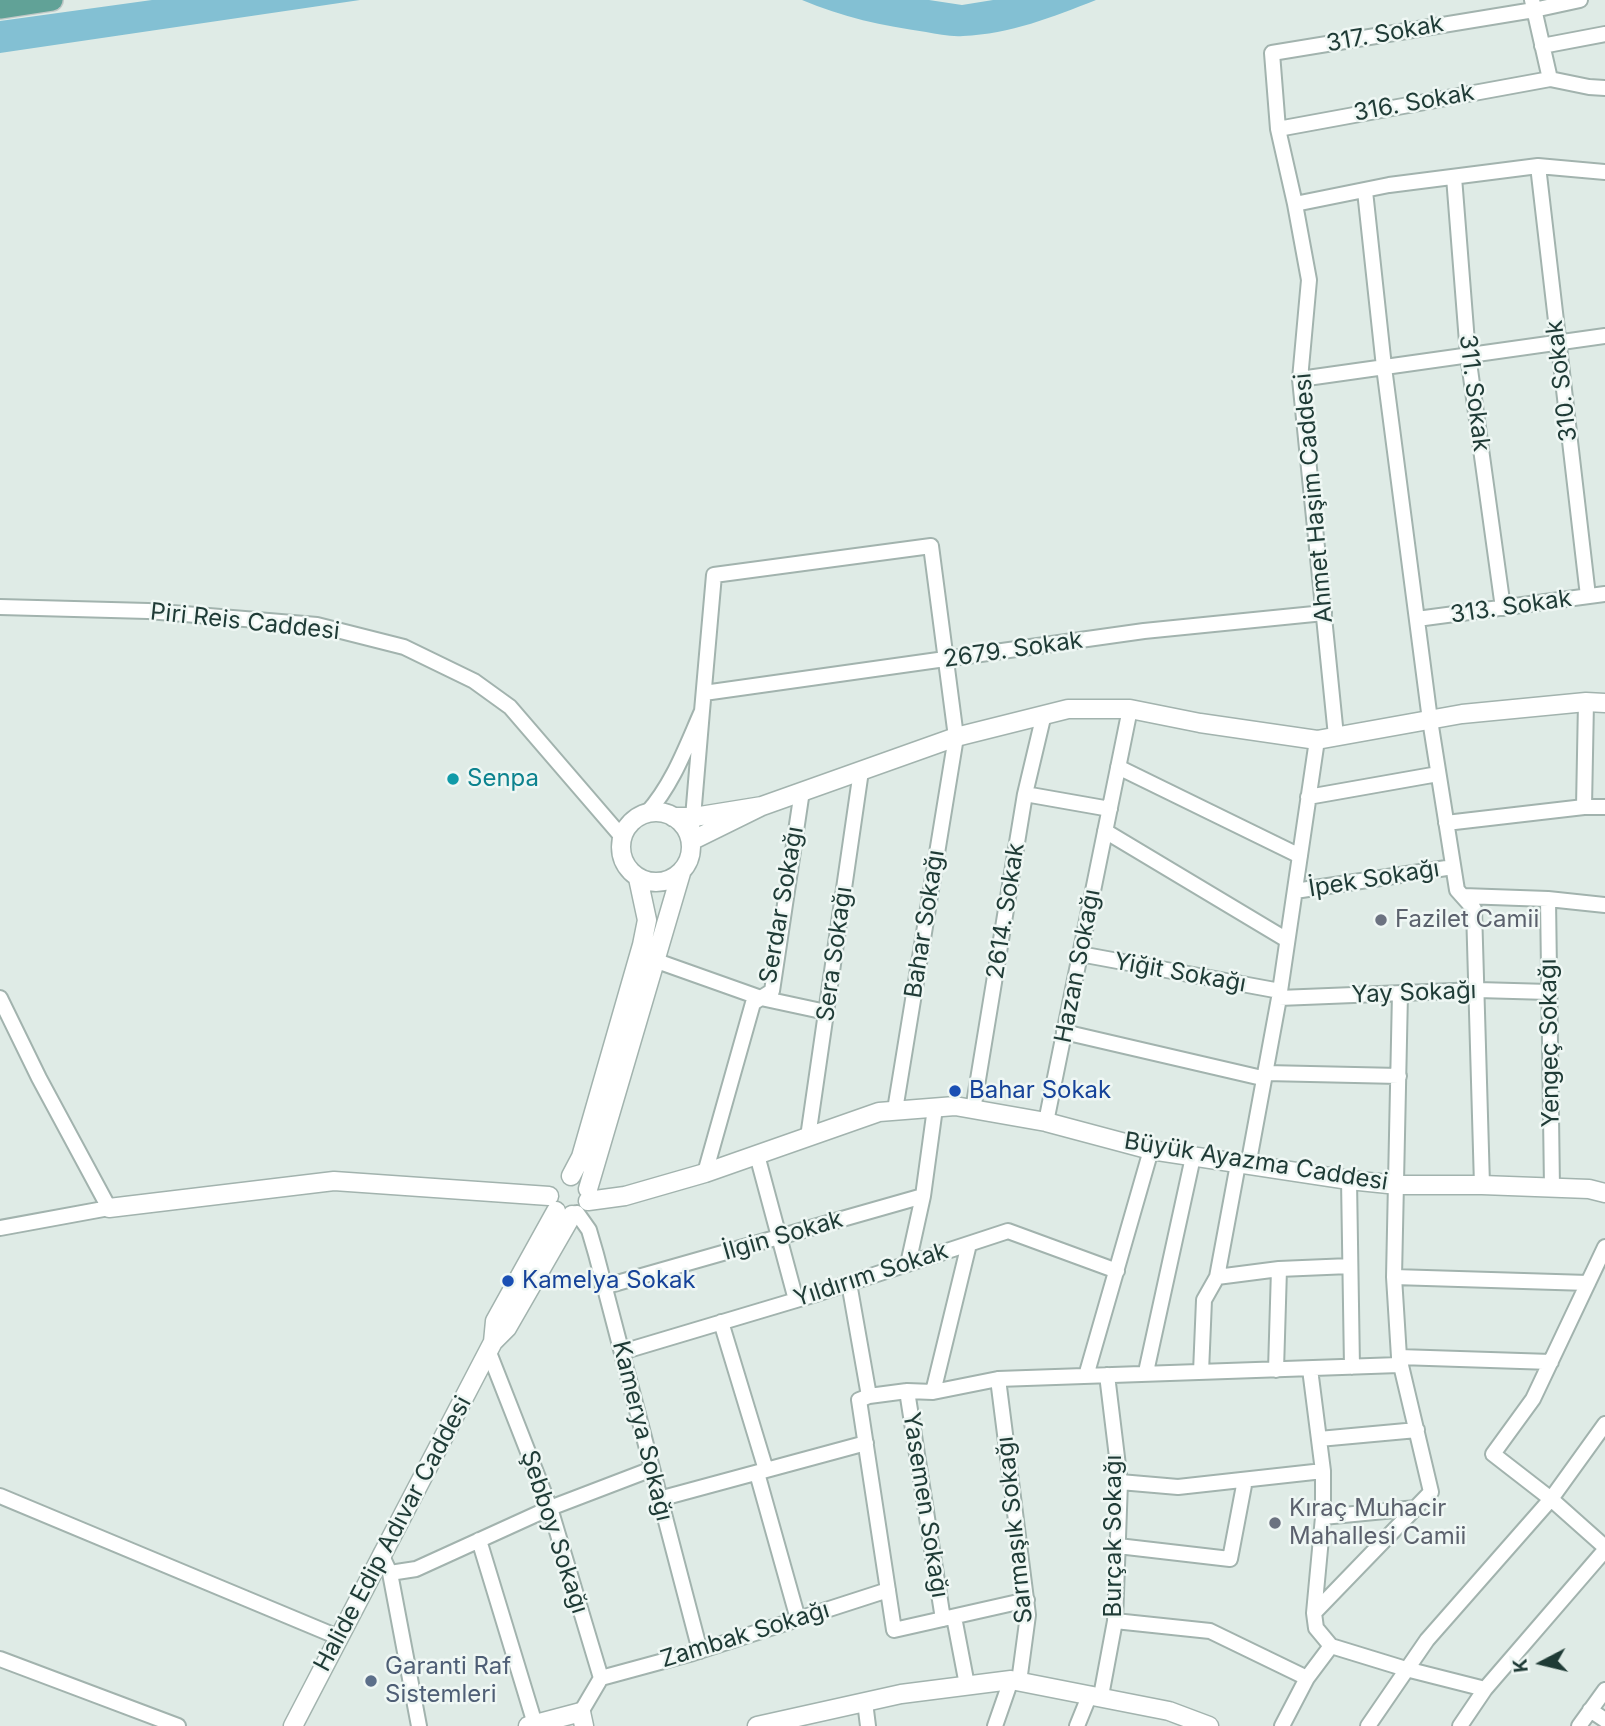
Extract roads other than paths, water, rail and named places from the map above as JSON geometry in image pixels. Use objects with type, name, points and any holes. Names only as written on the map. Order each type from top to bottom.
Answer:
[{"type":"main road","points":[[0,8],[52,0]]},
{"type":"street","name":"317. Sokak","points":[[1272,53],[1533,5],[1580,0]]},
{"type":"street","points":[[1533,5],[1550,79],[1605,88]]},
{"type":"street","points":[[1542,46],[1605,34]]},
{"type":"street","name":"Ahmet Haşim Caddesi","points":[[1272,53],[1279,129],[1309,280],[1300,379],[1336,736]]},
{"type":"street","name":"316. Sokak","points":[[1279,129],[1550,79]]},
{"type":"street","points":[[1296,204],[1454,177],[1538,166],[1605,172]]},
{"type":"street","name":"310. Sokak","points":[[1538,166],[1588,596]]},
{"type":"street","name":"311. Sokak","points":[[1454,177],[1468,355],[1503,608]]},
{"type":"street","points":[[1365,191],[1384,367],[1438,774],[1457,890],[1475,909],[1482,1185]]},
{"type":"street","points":[[1300,379],[1605,336]]},
{"type":"street","name":"Bahar Sokağı","points":[[704,693],[714,575],[931,546],[956,737],[895,1111]]},
{"type":"street","name":"313. Sokak","points":[[1417,619],[1605,594]]},
{"type":"street","name":"Piri Reis Caddesi","points":[[0,607],[148,611],[317,625],[404,648],[474,681],[510,707],[622,837]]},
{"type":"street","name":"2679. Sokak","points":[[704,693],[1144,631],[1324,613]]},
{"type":"street","points":[[572,1204],[681,873],[691,853],[704,693]]},
{"type":"street","points":[[1584,807],[1586,702]]},
{"type":"street","points":[[691,841],[762,806],[956,737],[1068,709],[1130,709],[1199,723],[1317,740],[1462,715],[1586,702],[1605,703]]},
{"type":"street","name":"Hazan Sokağı","points":[[1046,1122],[1130,709]]},
{"type":"street","points":[[647,813],[662,797],[702,711]]},
{"type":"street","name":"2614. Sokak","points":[[973,1110],[1025,794],[1044,714]]},
{"type":"street","points":[[1201,1372],[1204,1300],[1217,1277],[1264,1075],[1279,995],[1317,740]]},
{"type":"street","points":[[1118,767],[1300,856]]},
{"type":"street","name":"Sera Sokağı","points":[[808,1137],[861,771]]},
{"type":"street","points":[[1308,797],[1438,774]]},
{"type":"street","name":"Serdar Sokağı","points":[[705,1173],[753,1003],[772,991],[802,791]]},
{"type":"street","points":[[1025,794],[1110,809]]},
{"type":"street","points":[[681,873],[661,883],[639,878],[629,870],[623,860],[622,837],[636,818],[659,812],[673,817],[694,817],[762,806]]},
{"type":"street","points":[[1446,823],[1584,807],[1605,807]]},
{"type":"street","points":[[673,817],[687,830],[691,841]]},
{"type":"street","points":[[1105,831],[1287,940]]},
{"type":"street","name":"İpek Sokağı","points":[[1295,891],[1453,867]]},
{"type":"street","points":[[571,1176],[581,1157],[642,944],[646,920],[639,878]]},
{"type":"street","points":[[1463,897],[1548,899],[1605,905]]},
{"type":"street","name":"Yengeç Sokağı","points":[[1548,899],[1552,1188]]},
{"type":"street","name":"Yiğit Sokağı","points":[[1080,954],[1279,995]]},
{"type":"street","points":[[654,960],[761,998],[826,1012]]},
{"type":"street","name":"Yay Sokağı","points":[[1279,995],[1478,990],[1549,992]]},
{"type":"street","points":[[1314,1613],[1432,1492],[1399,1361],[1394,1277],[1400,993]]},
{"type":"street","points":[[0,998],[39,1078],[109,1208],[0,1228]]},
{"type":"street","points":[[1064,1032],[1264,1075],[1399,1076]]},
{"type":"street","name":"Büyük Ayazma Caddesi","points":[[109,1208],[334,1181],[572,1204],[625,1196],[705,1173],[879,1112],[956,1106],[1046,1122],[1151,1150],[1349,1180],[1398,1185],[1589,1189],[1605,1193]]},
{"type":"street","points":[[908,1264],[923,1196],[935,1108]]},
{"type":"street","points":[[1086,1376],[1151,1150]]},
{"type":"street","points":[[757,1154],[796,1300]]},
{"type":"street","points":[[1146,1372],[1193,1157]]},
{"type":"street","points":[[571,1176],[581,1180],[572,1204],[556,1180],[571,1176]]},
{"type":"street","points":[[1349,1180],[1352,1367]]},
{"type":"street","name":"İlgin Sokak","points":[[603,1287],[923,1196]]},
{"type":"street","name":"Kamerya Sokağı","points":[[572,1204],[589,1230],[700,1651]]},
{"type":"street","name":"Halide Edip Adıvar Caddesi","points":[[293,1726],[491,1346],[507,1328],[572,1204]]},
{"type":"street","name":"Yıldırım Sokak","points":[[622,1352],[796,1300],[1008,1231],[1117,1271]]},
{"type":"street","points":[[933,1392],[969,1244]]},
{"type":"street","points":[[1460,1726],[1485,1689],[1605,1548],[1550,1499],[1493,1454],[1533,1399],[1605,1247]]},
{"type":"street","points":[[1217,1277],[1279,1269],[1350,1266]]},
{"type":"street","points":[[1276,1370],[1279,1269]]},
{"type":"street","points":[[1394,1277],[1588,1283]]},
{"type":"street","points":[[849,1283],[869,1396]]},
{"type":"street","points":[[721,1322],[762,1471],[798,1619]]},
{"type":"street","name":"Şebboy Sokağı","points":[[491,1346],[550,1508],[601,1678]]},
{"type":"street","points":[[1027,1600],[894,1630],[859,1400],[907,1391],[933,1392],[998,1379],[1146,1372],[1310,1369],[1399,1361],[1551,1362]]},
{"type":"street","points":[[1310,1369],[1324,1471],[1323,1517],[1314,1613],[1316,1628],[1331,1646],[1485,1689]]},
{"type":"street","name":"Burçak Sokağı","points":[[1077,1726],[1095,1695],[1115,1621],[1120,1482],[1107,1375]]},
{"type":"street","name":"Sarmaşık Sokağı","points":[[995,1726],[1015,1681],[1028,1615],[998,1379]]},
{"type":"street","name":"Yasemen Sokağı","points":[[907,1391],[948,1618],[967,1685]]},
{"type":"street","points":[[1368,1726],[1427,1640],[1550,1499],[1605,1424]]},
{"type":"street","points":[[1319,1439],[1417,1430]]},
{"type":"street","points":[[659,1499],[866,1443]]},
{"type":"street","points":[[390,1573],[416,1569],[550,1508],[652,1469]]},
{"type":"street","points":[[1120,1482],[1178,1487],[1324,1471]]},
{"type":"street","points":[[1118,1546],[1230,1559],[1245,1480]]},
{"type":"street","points":[[0,1496],[338,1637]]},
{"type":"street","points":[[1323,1517],[1416,1508]]},
{"type":"street","points":[[479,1540],[531,1725],[583,1719],[601,1678]]},
{"type":"street","points":[[381,1554],[390,1573],[419,1726]]},
{"type":"street","name":"Zambak Sokağı","points":[[601,1678],[700,1651],[888,1590]]},
{"type":"street","points":[[1115,1621],[1210,1631],[1307,1678]]},
{"type":"street","points":[[1282,1726],[1307,1678],[1331,1646]]},
{"type":"street","points":[[0,1659],[178,1726]]},
{"type":"street","points":[[757,1726],[901,1693],[1015,1681],[1095,1695],[1175,1720],[1209,1726]]},
{"type":"street","points":[[1579,1726],[1605,1690]]},
{"type":"street","points":[[865,1702],[868,1726]]},
{"type":"street","points":[[1590,1710],[1605,1720]]},
{"type":"water","points":[[152,0],[360,0],[0,53],[0,21]]},
{"type":"water","points":[[802,0],[929,0],[962,5],[993,0],[1096,0],[1014,28],[980,35],[958,36],[878,24]]},
{"type":"place","name":"Senpa","points":[[453,779]]},
{"type":"place","name":"Fazilet Camii","points":[[1381,920]]},
{"type":"place","name":"Bahar Sokak","points":[[955,1091]]},
{"type":"place","name":"Kamelya Sokak","points":[[508,1281]]},
{"type":"place","name":"Kıraç Muhacir Mahallesi Camii","points":[[1275,1523]]},
{"type":"place","name":"Garanti Raf Sistemleri","points":[[371,1681]]}]
